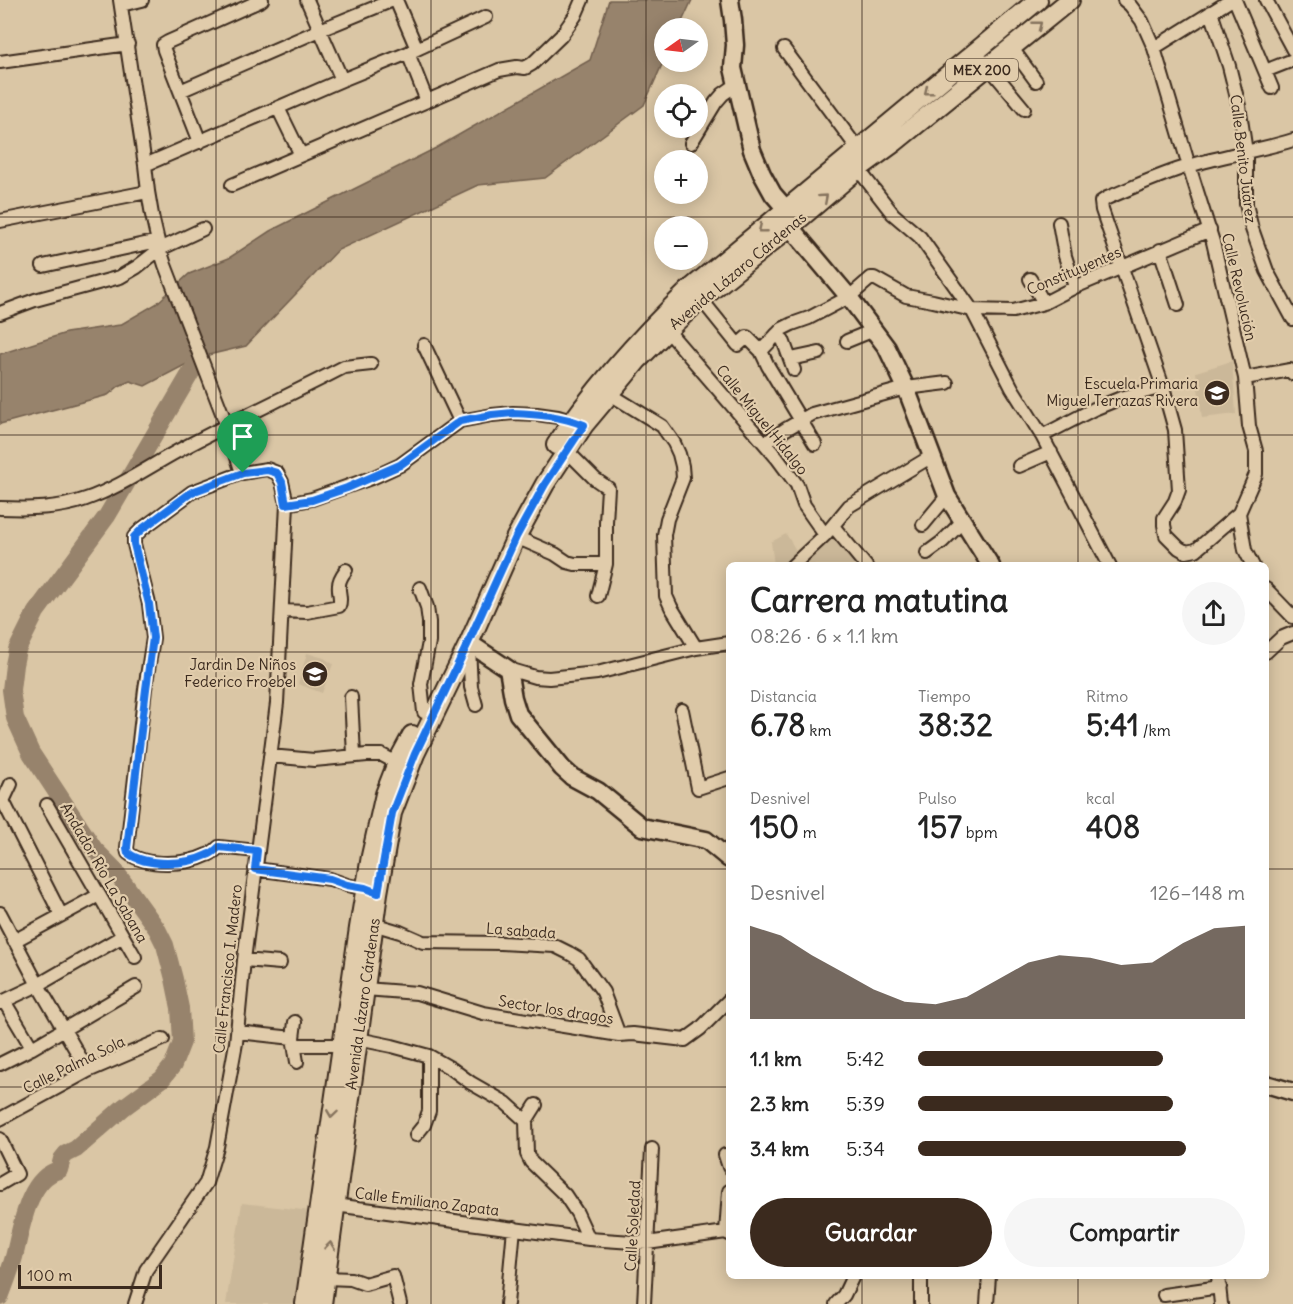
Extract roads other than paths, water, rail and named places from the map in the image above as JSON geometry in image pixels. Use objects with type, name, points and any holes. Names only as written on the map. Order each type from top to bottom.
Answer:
[{"type":"main road","name":"Avenida Lázaro Cárdenas","points":[[305,1304],[350,1042],[371,890],[392,813],[415,754],[516,537],[545,484],[567,451],[578,423],[620,361],[689,290],[895,142],[982,59],[1038,0]]},
{"type":"main road","name":"Avenida Lázaro Cárdenas","points":[[371,890],[371,856],[385,794],[397,763],[424,712],[526,493],[549,456],[578,423],[610,394],[667,330],[788,218],[858,149],[982,59],[1011,47],[1070,0]]},
{"type":"main road","name":"Avenida Lázaro Cárdenas","points":[[322,1304],[335,1205],[350,1042],[365,989],[366,926]]},
{"type":"street","points":[[142,0],[121,3],[146,165],[147,192],[165,264],[243,473],[192,492],[134,537],[149,604],[153,638],[127,848],[132,857],[164,863],[182,863],[208,855],[219,847],[257,851]]},
{"type":"street","points":[[200,142],[164,45],[262,0]]},
{"type":"street","points":[[307,0],[342,80]]},
{"type":"street","points":[[180,92],[394,0],[413,51],[427,101]]},
{"type":"street","points":[[232,185],[499,70],[525,68],[561,36],[575,16],[582,0]]},
{"type":"street","points":[[730,0],[734,20],[733,68],[736,85],[752,150],[762,174],[788,218],[887,348],[906,388],[947,496],[984,562]]},
{"type":"street","name":"Calle Revolución","points":[[1124,0],[1142,21],[1154,48],[1210,230],[1245,378],[1249,426],[1256,451],[1256,474],[1239,513],[1196,550],[1186,552],[1166,535],[1164,525],[1164,518],[1179,490],[1179,474],[1175,430],[1162,387]]},
{"type":"street","points":[[1154,48],[1231,0]]},
{"type":"street","points":[[1235,0],[1272,88]]},
{"type":"street","points":[[1266,0],[1293,50]]},
{"type":"street","name":"Calle Benito Juárez","points":[[1211,12],[1229,66],[1239,106],[1246,152],[1246,204],[1252,229],[1267,271],[1293,319]]},
{"type":"street","points":[[146,165],[413,51],[486,17]]},
{"type":"street","points":[[0,62],[128,44]]},
{"type":"street","points":[[1011,47],[1036,81]]},
{"type":"street","points":[[784,49],[858,149]]},
{"type":"street","points":[[982,59],[1024,109]]},
{"type":"street","points":[[1265,71],[1293,60]]},
{"type":"street","points":[[691,143],[716,102],[736,85]]},
{"type":"street","points":[[278,108],[301,155]]},
{"type":"street","points":[[1042,436],[1094,409],[1121,398],[1162,387],[1101,202],[1189,166],[1293,140]]},
{"type":"street","points":[[858,169],[893,214],[920,237],[972,310],[1012,388],[1051,452],[1108,562]]},
{"type":"street","points":[[0,221],[147,192]]},
{"type":"street","points":[[1059,223],[1065,256],[1075,287]]},
{"type":"street","points":[[43,266],[159,245],[202,229]]},
{"type":"street","name":"Constituyentes","points":[[849,297],[869,279],[874,278],[906,296],[972,310],[1013,311],[1044,303],[1075,287],[1210,230]]},
{"type":"street","points":[[0,313],[35,300],[120,277],[137,267],[159,245]]},
{"type":"street","points":[[1160,250],[1178,305]]},
{"type":"street","points":[[1030,279],[1044,303]]},
{"type":"street","points":[[761,351],[782,329],[849,297]]},
{"type":"street","points":[[701,299],[738,344],[747,337],[761,351],[815,444]]},
{"type":"street","name":"Calle Miguel Hidalgo","points":[[667,330],[777,458],[797,485],[804,505],[862,562]]},
{"type":"street","points":[[847,341],[874,330]]},
{"type":"street","points":[[776,335],[783,340],[792,365],[819,353]]},
{"type":"street","points":[[424,345],[460,421]]},
{"type":"street","points":[[0,508],[62,506],[86,499],[115,487],[227,426],[344,368],[371,364]]},
{"type":"street","points":[[1245,378],[1283,370],[1290,370],[1293,374]]},
{"type":"street","points":[[765,443],[812,414],[906,388],[947,383]]},
{"type":"street","points":[[610,394],[662,426],[679,454],[683,478],[667,519],[664,535],[666,596],[696,648]]},
{"type":"street","points":[[286,504],[312,500],[400,465],[460,421],[513,413],[537,414],[578,423]]},
{"type":"street","points":[[567,451],[608,488],[606,564],[598,596]]},
{"type":"street","points":[[1019,466],[1051,452]]},
{"type":"street","points":[[796,562],[829,530],[849,506],[932,456]]},
{"type":"street","name":"Calle Francisco I. Madero","points":[[135,1304],[146,1270],[206,1184],[217,1147],[238,1032],[244,960],[277,703],[286,504],[282,482],[277,473],[267,470],[243,473]]},
{"type":"street","points":[[923,525],[947,496]]},
{"type":"street","points":[[1239,513],[1245,550],[1251,562]]},
{"type":"street","points":[[927,553],[963,521]]},
{"type":"street","points":[[516,537],[555,554],[567,562],[606,564]]},
{"type":"street","points":[[282,611],[307,612],[339,606],[341,603],[339,580],[346,570]]},
{"type":"street","points":[[420,588],[427,607],[429,622],[429,642],[421,684],[424,712]]},
{"type":"street","points":[[1269,592],[1293,617]]},
{"type":"street","points":[[1269,649],[1281,638],[1293,633]]},
{"type":"street","points":[[468,643],[508,669],[549,678],[597,673],[696,648],[726,643]]},
{"type":"street","points":[[468,643],[471,687],[476,705]]},
{"type":"street","points":[[508,669],[518,714],[572,777],[598,791],[642,827],[706,840],[726,857]]},
{"type":"street","points":[[351,697],[354,755]]},
{"type":"street","points":[[682,710],[698,788],[726,779]]},
{"type":"street","points":[[270,756],[314,760],[354,755],[382,755],[397,763]]},
{"type":"street","points":[[11,784],[2,801],[61,915]]},
{"type":"street","name":"Andador Río La Sabana","points":[[47,805],[135,957]]},
{"type":"street","points":[[255,869],[330,879],[371,890]]},
{"type":"street","points":[[14,941],[99,895]]},
{"type":"street","points":[[0,913],[88,1071]]},
{"type":"street","name":"La sabada","points":[[366,926],[400,932],[423,942],[555,946],[569,952],[579,959],[603,992],[619,1035]]},
{"type":"street","points":[[32,1048],[2,1002],[123,936]]},
{"type":"street","points":[[244,960],[280,963]]},
{"type":"street","points":[[0,1064],[32,1048],[136,987]]},
{"type":"street","name":"Sector los dragos","points":[[365,989],[417,993],[483,1013],[619,1035],[633,1034],[685,1040],[700,1029],[726,1003]]},
{"type":"street","points":[[295,1022],[294,1041],[297,1062]]},
{"type":"street","points":[[238,1032],[294,1041],[350,1042],[392,1046],[429,1056],[506,1103],[526,1120]]},
{"type":"street","name":"Calle Palma Sola","points":[[0,1119],[88,1071],[163,1039]]},
{"type":"street","points":[[416,1135],[424,1125],[429,1111],[429,1056]]},
{"type":"street","points":[[1269,1085],[1293,1092]]},
{"type":"street","points":[[536,1105],[526,1120],[526,1154],[531,1162],[565,1195],[577,1213],[589,1239]]},
{"type":"street","points":[[0,1139],[17,1174],[0,1184]]},
{"type":"street","name":"Calle Soledad","points":[[644,1304],[652,1149]]},
{"type":"street","name":"Calle Emiliano Zapata","points":[[335,1205],[589,1239],[647,1243],[726,1233]]},
{"type":"street","name":"Calle Emiliano Zapata","points":[[507,1304],[514,1228]]},
{"type":"street","points":[[326,1278],[351,1279],[365,1284],[393,1276],[400,1304]]},
{"type":"street","points":[[836,1304],[851,1279]]},
{"type":"street","points":[[921,1279],[921,1304]]},
{"type":"street","points":[[987,1304],[989,1279]]},
{"type":"street","points":[[1164,1295],[1219,1282],[1221,1304]]},
{"type":"waterway","points":[[0,1297],[27,1207],[39,1183],[48,1175],[59,1170],[66,1154],[76,1149],[124,1107],[162,1079],[173,1065],[182,1042],[180,1008],[165,945],[157,929],[113,868],[94,849],[31,753],[15,718],[11,690],[17,650],[36,612],[107,516],[200,357]]},
{"type":"place","name":"Escuela Primaria Miguel Terrazas Rivera","points":[[1217,393]]},
{"type":"place","name":"Jardin De Niños Federico Froebel","points":[[315,674]]}]
